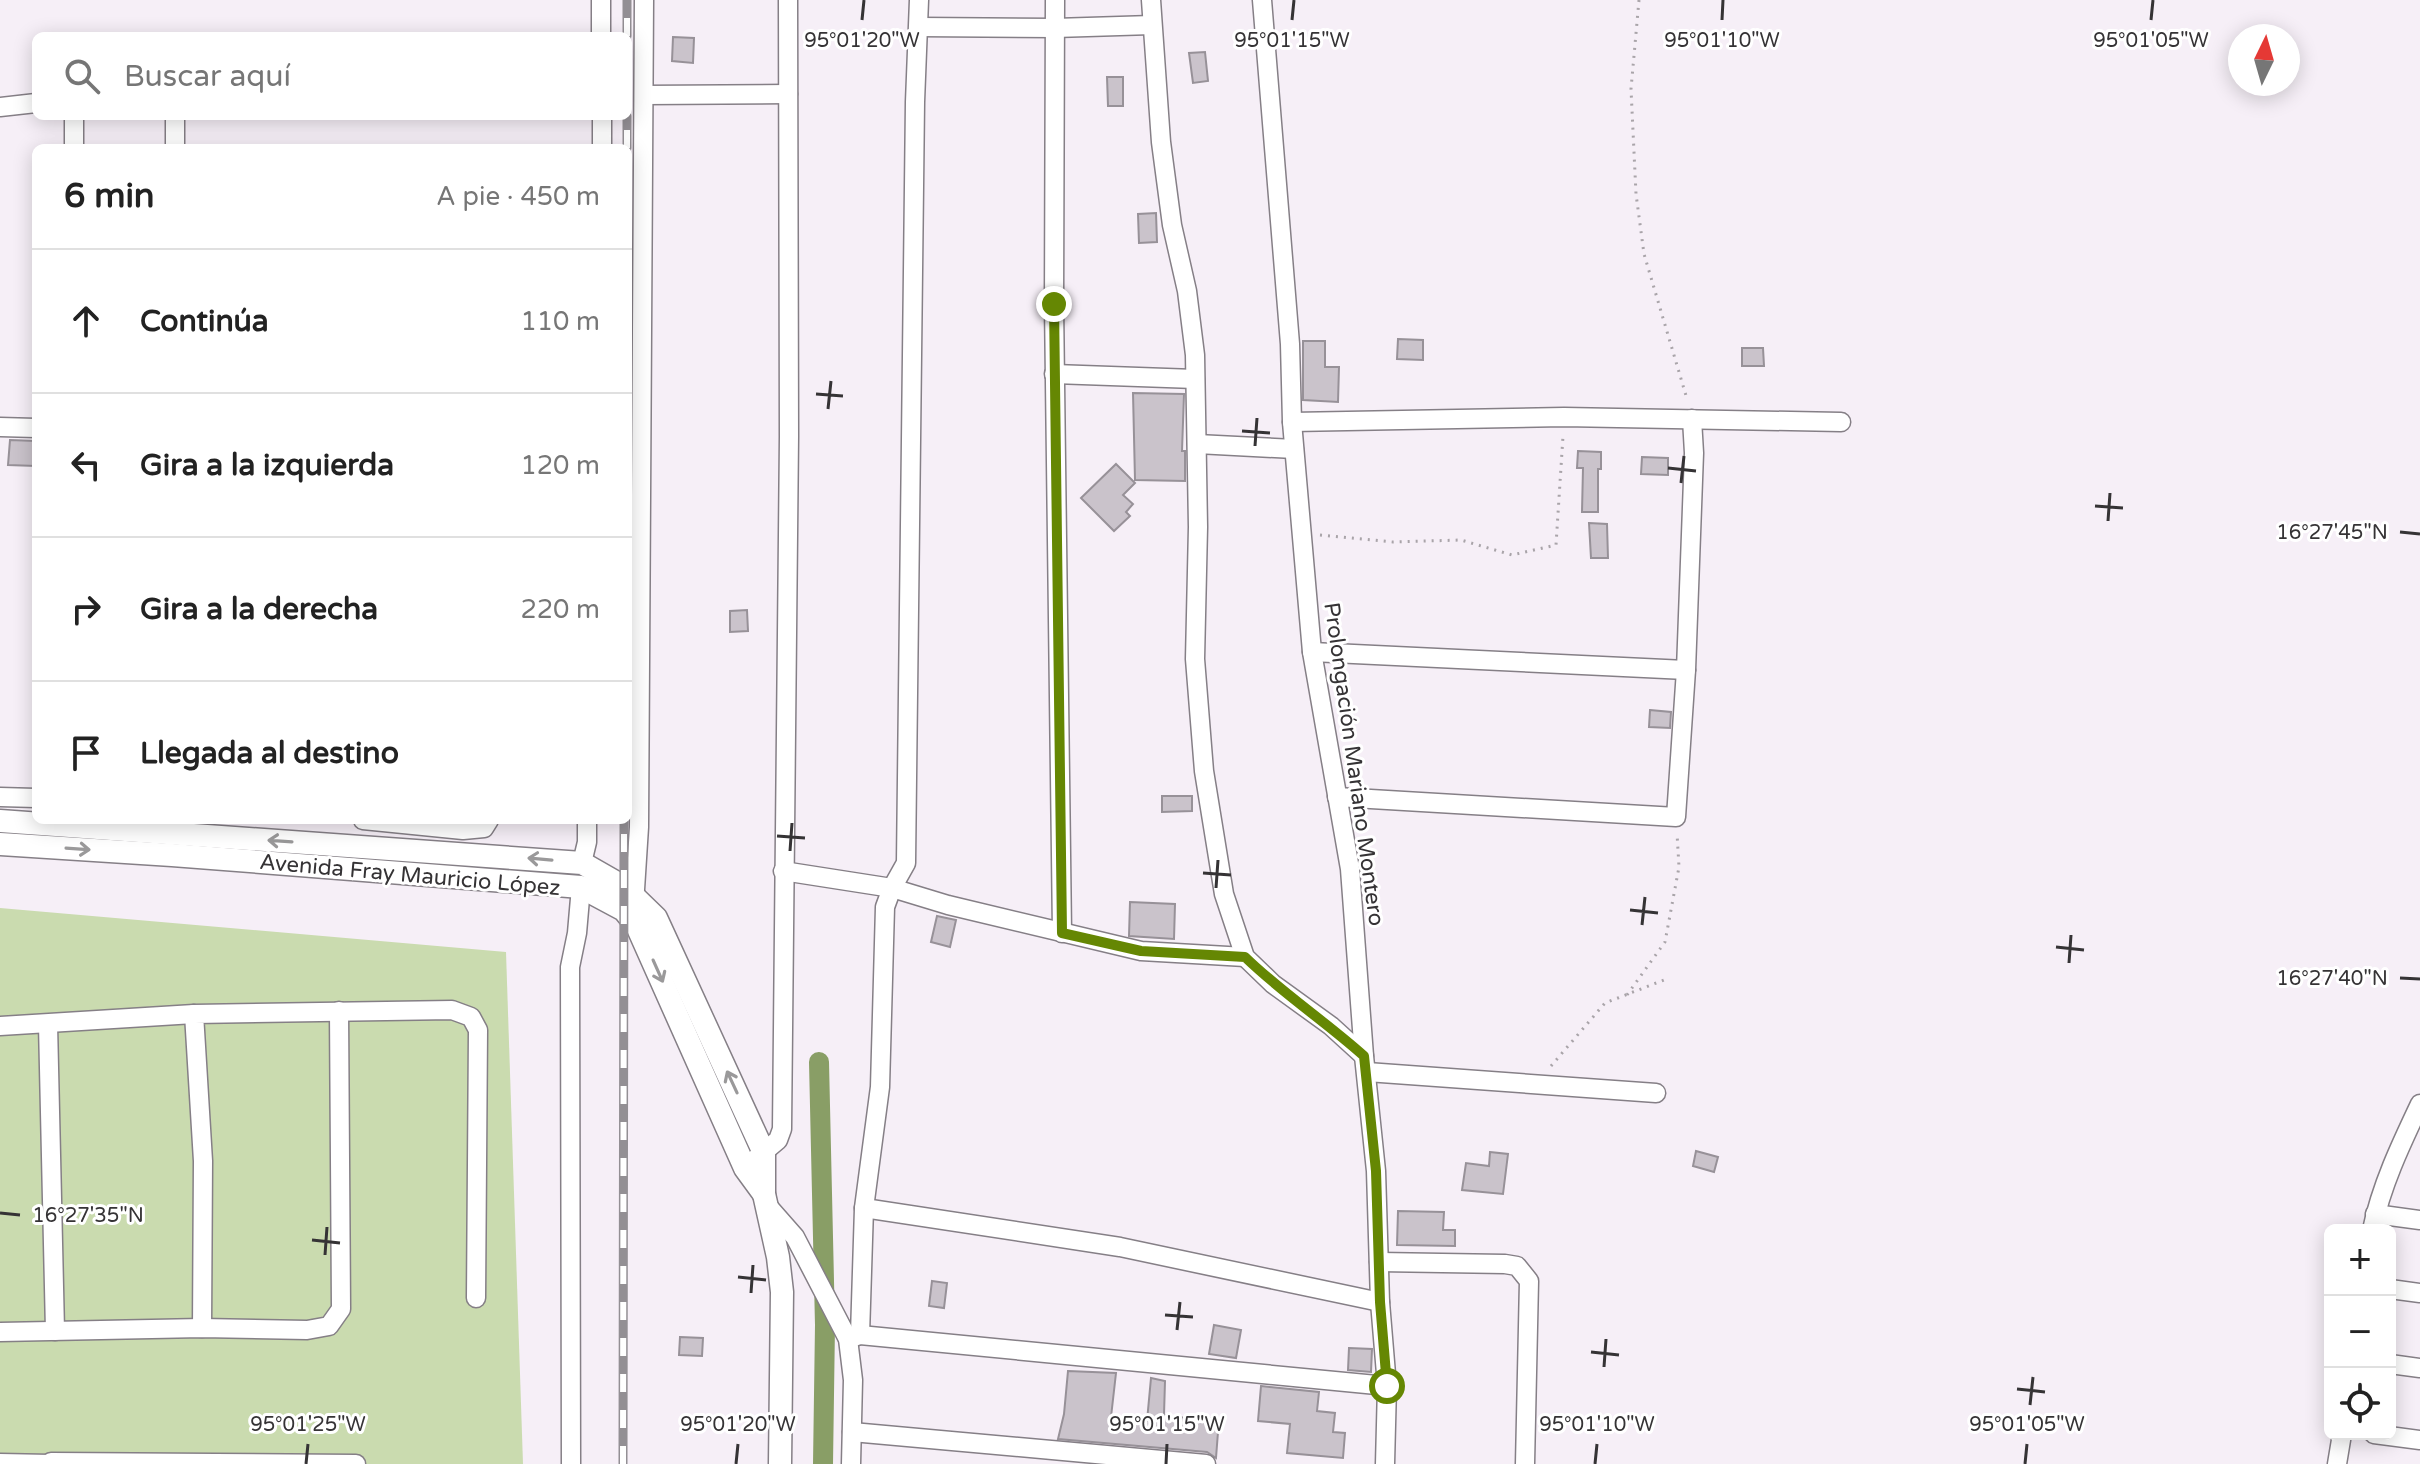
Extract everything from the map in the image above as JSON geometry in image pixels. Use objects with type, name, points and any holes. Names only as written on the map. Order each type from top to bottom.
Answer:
[{"type":"street","points":[[601,0],[601,32]]},
{"type":"street","points":[[634,908],[639,812],[644,0]]},
{"type":"street","points":[[745,1168],[778,1140],[782,1129],[789,436],[788,0]]},
{"type":"street","points":[[851,1464],[854,1337],[864,1208],[880,1087],[885,907],[906,863],[915,102],[919,0]]},
{"type":"street","points":[[1055,0],[1054,374],[1062,933]]},
{"type":"street","points":[[1151,0],[1161,142],[1172,225],[1187,291],[1195,379],[1198,527],[1195,659],[1204,771],[1224,894],[1245,957],[1273,984],[1331,1026],[1365,1064],[1535,1084],[1656,1093]]},
{"type":"street","name":"Prolongación Mariano Montero","points":[[1262,0],[1290,344],[1294,449],[1312,652],[1350,869],[1376,1171],[1380,1302],[1387,1386],[1385,1464]]},
{"type":"street","points":[[919,27],[1152,25]]},
{"type":"street","points":[[644,95],[788,94]]},
{"type":"street","points":[[0,107],[32,103]]},
{"type":"street","points":[[74,120],[74,144]]},
{"type":"street","points":[[175,120],[175,144]]},
{"type":"street","points":[[602,120],[602,144]]},
{"type":"street","points":[[1054,374],[1195,379]]},
{"type":"street","points":[[1292,422],[1564,417],[1841,422]]},
{"type":"street","points":[[1337,797],[1676,817],[1686,670],[1694,453],[1692,419]]},
{"type":"street","points":[[0,427],[32,428]]},
{"type":"street","points":[[1197,444],[1294,449]]},
{"type":"street","points":[[1312,652],[1686,670]]},
{"type":"street","points":[[0,797],[32,798]]},
{"type":"street","name":"Avenida Fray Mauricio López","points":[[0,821],[32,823]]},
{"type":"street","name":"Avenida Fray Mauricio López","points":[[42,824],[582,863],[624,887],[634,908],[637,926],[745,1168],[765,1199]]},
{"type":"street","points":[[413,824],[463,830],[486,824]]},
{"type":"street","points":[[571,1464],[570,967],[577,933],[587,824]]},
{"type":"street","name":"Avenida Fray Mauricio López","points":[[0,844],[581,887],[624,910],[634,908],[656,918],[764,1153],[765,1199]]},
{"type":"street","points":[[783,871],[892,888],[948,905],[1141,951],[1245,957]]},
{"type":"street","points":[[0,1026],[194,1014],[339,1011],[452,1010],[471,1017],[478,1030],[476,1298]]},
{"type":"street","points":[[0,1332],[202,1328],[307,1330],[329,1326],[341,1309],[339,1011]]},
{"type":"street","points":[[194,1014],[203,1161],[202,1328]]},
{"type":"street","points":[[48,1024],[55,1331]]},
{"type":"street","points":[[2420,1104],[2411,1142],[2374,1222],[2420,1220]]},
{"type":"street","points":[[765,1199],[795,1237],[839,1320],[854,1337],[1387,1386]]},
{"type":"street","points":[[765,1199],[782,1292],[780,1464]]},
{"type":"street","points":[[864,1208],[1120,1247],[1380,1302]]},
{"type":"street","points":[[1379,1262],[1505,1264],[1517,1266],[1529,1281],[1525,1464]]},
{"type":"street","points":[[2396,1290],[2420,1293]]},
{"type":"street","points":[[2396,1365],[2420,1368]]},
{"type":"street","points":[[852,1432],[1206,1464]]},
{"type":"street","points":[[2396,1437],[2420,1440]]},
{"type":"street","points":[[2337,1464],[2341,1440]]},
{"type":"street","points":[[0,1463],[356,1464]]},
{"type":"path","points":[[1639,0],[1631,89],[1636,194],[1644,254],[1692,419]]},
{"type":"path","points":[[1301,533],[1393,542],[1461,540],[1512,555],[1556,545],[1564,417]]},
{"type":"path","points":[[1627,995],[1665,942],[1679,867],[1676,817]]},
{"type":"path","points":[[1535,1084],[1605,1003],[1669,978]]},
{"type":"green space","points":[[0,908],[506,952],[523,1464],[0,1464]]},
{"type":"building","points":[[673,37],[694,38],[693,63],[672,61]]},
{"type":"building","points":[[1205,52],[1208,81],[1193,83],[1189,53]]},
{"type":"building","points":[[1107,77],[1123,77],[1123,106],[1108,106]]},
{"type":"building","points":[[1156,213],[1157,242],[1139,243],[1138,214]]},
{"type":"building","points":[[1398,339],[1423,340],[1423,360],[1397,359]]},
{"type":"building","points":[[1303,341],[1325,341],[1325,367],[1339,367],[1338,402],[1303,400]]},
{"type":"building","points":[[1742,348],[1763,348],[1764,366],[1742,366]]},
{"type":"building","points":[[1133,393],[1184,394],[1182,451],[1185,451],[1185,481],[1135,480]]},
{"type":"building","points":[[10,440],[32,441],[32,466],[8,465]]},
{"type":"building","points":[[1578,451],[1601,452],[1598,512],[1582,512],[1583,468],[1577,468]]},
{"type":"building","points":[[1642,457],[1668,458],[1668,475],[1641,474]]},
{"type":"building","points":[[1116,464],[1135,483],[1123,495],[1133,504],[1126,512],[1130,516],[1114,531],[1081,498]]},
{"type":"building","points":[[1589,523],[1607,524],[1608,558],[1591,558]]},
{"type":"building","points":[[747,610],[748,631],[730,632],[730,611]]},
{"type":"building","points":[[1650,710],[1671,712],[1670,728],[1649,727]]},
{"type":"building","points":[[1162,796],[1192,796],[1192,811],[1162,812]]},
{"type":"building","points":[[1130,902],[1175,904],[1174,939],[1129,936]]},
{"type":"building","points":[[937,916],[956,920],[950,947],[931,942]]},
{"type":"building","points":[[1696,1151],[1718,1157],[1714,1172],[1693,1166]]},
{"type":"building","points":[[1490,1152],[1508,1154],[1503,1194],[1462,1190],[1466,1163],[1489,1166]]},
{"type":"building","points":[[1398,1211],[1444,1212],[1443,1230],[1455,1230],[1455,1246],[1397,1245]]},
{"type":"building","points":[[932,1281],[947,1283],[944,1308],[929,1306]]},
{"type":"building","points":[[1214,1325],[1241,1330],[1236,1358],[1209,1354]]},
{"type":"building","points":[[680,1337],[703,1338],[702,1356],[679,1355]]},
{"type":"building","points":[[1349,1348],[1372,1349],[1371,1372],[1348,1370]]},
{"type":"building","points":[[1068,1371],[1116,1373],[1111,1417],[1147,1421],[1151,1378],[1165,1381],[1164,1415],[1219,1419],[1216,1458],[1207,1452],[1058,1439]]},
{"type":"building","points":[[1261,1386],[1319,1392],[1317,1411],[1335,1413],[1333,1432],[1345,1433],[1343,1458],[1287,1453],[1290,1424],[1258,1421]]},
{"type":"waterway","points":[[819,1062],[825,1325],[823,1464]]},
{"type":"railway","points":[[627,0],[627,32]]},
{"type":"railway","points":[[627,120],[627,144]]},
{"type":"railway","points":[[623,1464],[624,824]]},
{"type":"route","points":[[1054,304],[1062,933],[1141,951],[1245,957],[1273,984],[1331,1026],[1364,1056],[1376,1171],[1380,1302],[1387,1386]]}]
